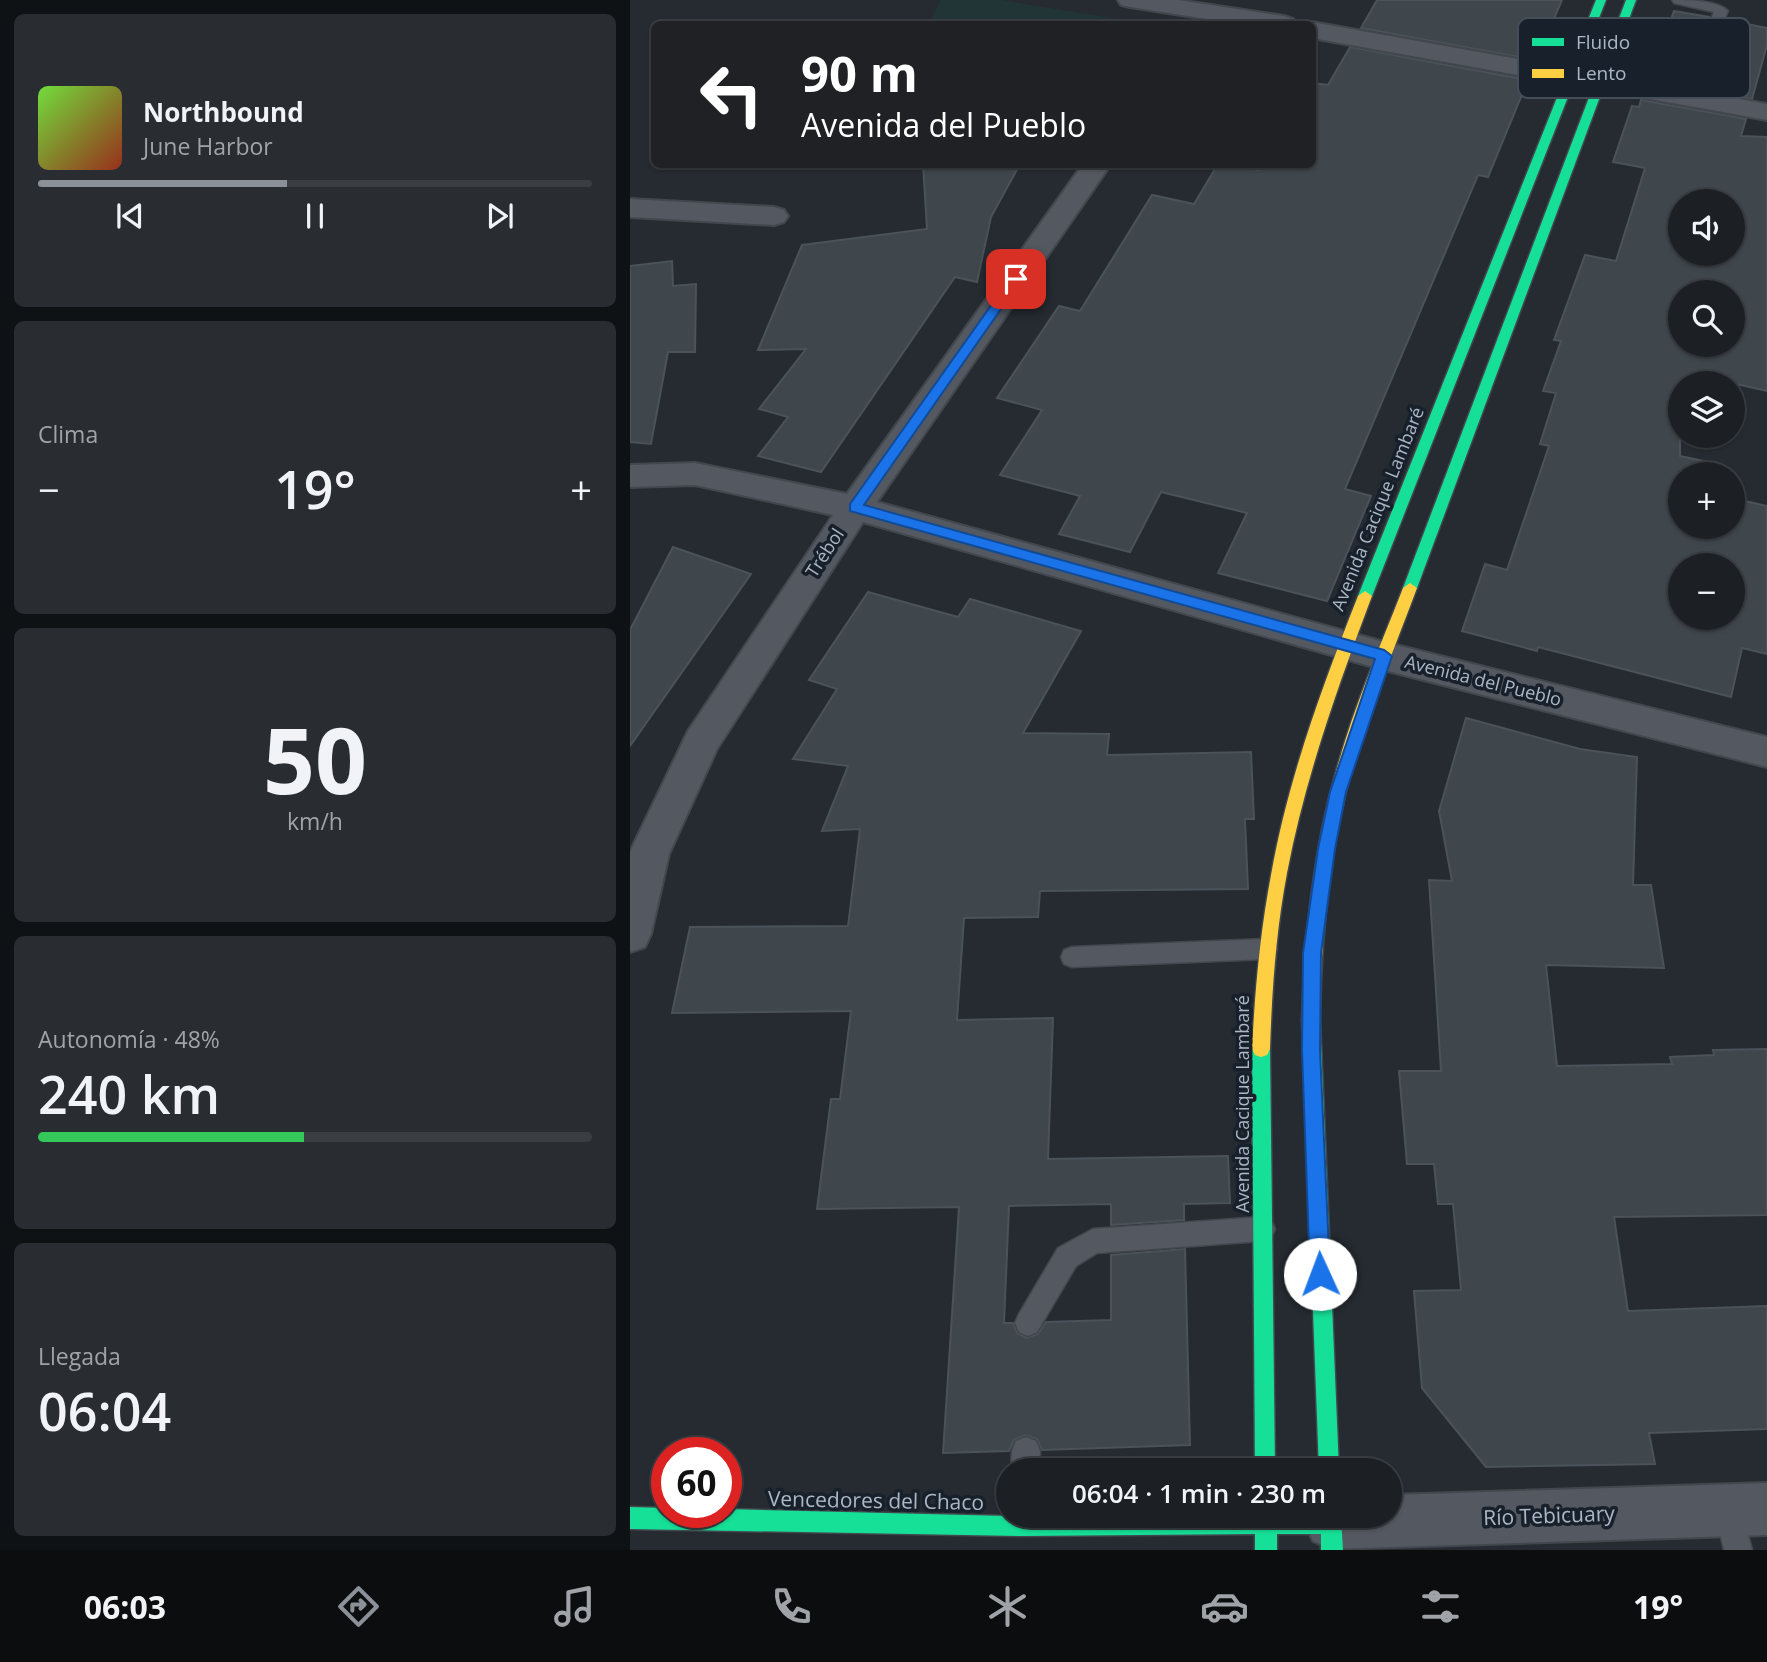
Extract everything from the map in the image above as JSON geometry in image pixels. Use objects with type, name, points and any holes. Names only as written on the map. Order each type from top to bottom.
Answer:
[{"type":"main road","name":"Avenida Cacique Lambaré","points":[[1594,18],[1601,0]]},
{"type":"main road","points":[[1624,18],[1631,0]]},
{"type":"main road","name":"Avenida Cacique Lambaré","points":[[1265,1458],[1259,1050],[1266,949],[1296,788],[1319,710],[1562,98]]},
{"type":"main road","points":[[1328,1458],[1311,1050],[1312,953],[1326,849],[1338,792],[1384,656],[1593,98]]},
{"type":"main road","name":"Vencedores del Chaco","points":[[630,1518],[996,1520]]},
{"type":"main road","points":[[1266,1528],[1266,1550]]},
{"type":"street","points":[[1130,0],[1264,21]]},
{"type":"street","points":[[1316,31],[1518,67]]},
{"type":"street","points":[[1713,98],[1767,112]]},
{"type":"street","name":"Trébol","points":[[630,934],[649,854],[701,741],[855,508],[1094,168]]},
{"type":"street","points":[[630,208],[774,216]]},
{"type":"street","name":"Avenida del Pueblo","points":[[630,476],[695,474],[855,508],[1384,656],[1767,752]]},
{"type":"street","name":"Río Tebicuary","points":[[1331,1530],[1745,1523]]},
{"type":"lane","points":[[1679,0],[1718,9],[1721,11],[1718,18]]},
{"type":"lane","points":[[1072,957],[1266,949]]},
{"type":"lane","points":[[1028,1323],[1067,1257],[1093,1241],[1262,1229]]},
{"type":"green space","points":[[941,0],[1001,0],[1129,21],[930,21]]},
{"type":"building","points":[[1377,0],[1562,0],[1554,18],[1518,18],[1518,57],[1361,28]]},
{"type":"building","points":[[1674,11],[1709,18],[1671,18]]},
{"type":"building","points":[[1750,25],[1767,28],[1767,45],[1752,99],[1747,98],[1750,98]]},
{"type":"building","points":[[1350,47],[1518,78],[1518,98],[1521,98],[1488,177],[1478,175],[1345,489],[1371,496],[1327,601],[1218,573],[1247,513],[1161,492],[1130,552],[1059,534],[1080,496],[1000,475],[1042,410],[997,398],[1059,306],[1080,311],[1152,195],[1194,204],[1216,168],[1316,168],[1316,84],[1328,85]]},
{"type":"building","points":[[1641,100],[1746,119],[1741,136],[1767,137],[1767,391],[1745,386],[1745,371],[1668,371],[1668,448],[1680,448],[1680,456],[1708,462],[1668,462],[1668,539],[1745,539],[1745,501],[1767,506],[1767,654],[1742,648],[1731,697],[1538,647],[1537,651],[1462,631],[1485,564],[1507,570],[1549,446],[1540,444],[1556,393],[1543,391],[1561,341],[1554,340],[1585,255],[1616,261],[1645,168],[1613,162],[1632,106],[1639,107]]},
{"type":"building","points":[[923,168],[1018,168],[991,217],[977,282],[955,277],[821,472],[758,456],[788,417],[759,409],[806,349],[758,350],[802,245],[927,229]]},
{"type":"building","points":[[672,261],[673,286],[696,284],[695,352],[668,352],[651,444],[630,442],[630,266]]},
{"type":"building","points":[[673,547],[751,574],[630,746],[630,630]]},
{"type":"building","points":[[868,592],[958,617],[970,599],[1081,631],[1023,733],[1109,734],[1107,755],[1251,752],[1254,819],[1245,819],[1248,889],[1040,891],[1038,917],[964,918],[957,1020],[1053,1018],[1048,1159],[1228,1156],[1230,1203],[1184,1204],[1184,1220],[1111,1225],[1111,1204],[1009,1206],[1004,1323],[1013,1323],[1017,1333],[1027,1338],[1038,1334],[1046,1322],[1111,1320],[1111,1255],[1185,1249],[1190,1445],[1042,1450],[1037,1439],[1025,1435],[1014,1440],[1009,1451],[943,1453],[959,1207],[817,1209],[831,1099],[840,1099],[851,1011],[672,1013],[690,927],[848,926],[860,829],[822,831],[848,766],[793,759],[837,689],[809,680]]},
{"type":"building","points":[[1466,718],[1580,749],[1637,757],[1633,885],[1651,885],[1664,968],[1546,965],[1557,1066],[1672,1064],[1670,1057],[1714,1055],[1713,1050],[1767,1049],[1767,1215],[1614,1217],[1628,1311],[1767,1306],[1767,1429],[1649,1433],[1655,1464],[1486,1467],[1422,1388],[1414,1291],[1461,1290],[1453,1204],[1438,1204],[1434,1164],[1407,1164],[1399,1071],[1441,1071],[1429,880],[1452,881],[1439,811]]},
{"type":"traffic: fast","points":[[1594,18],[1601,0]]},
{"type":"traffic: fast","points":[[1624,18],[1631,0]]},
{"type":"traffic: fast","points":[[1365,596],[1562,98]]},
{"type":"traffic: fast","points":[[1410,588],[1594,98]]},
{"type":"traffic: fast","points":[[1311,1020],[1329,1458]]},
{"type":"traffic: fast","points":[[1261,1049],[1265,1458]]},
{"type":"traffic: fast","points":[[630,1518],[996,1525]]},
{"type":"traffic: fast","points":[[1266,1528],[1266,1550]]},
{"type":"traffic: fast","points":[[1331,1528],[1332,1550]]},
{"type":"traffic: slow","points":[[1311,1020],[1318,906],[1331,821],[1353,741],[1410,588]]},
{"type":"traffic: slow","points":[[1261,1049],[1270,930],[1291,818],[1323,708],[1365,596]]},
{"type":"route","points":[[1016,279],[855,508],[1384,656],[1338,792],[1326,849],[1312,953],[1311,1050],[1320,1274]]}]
